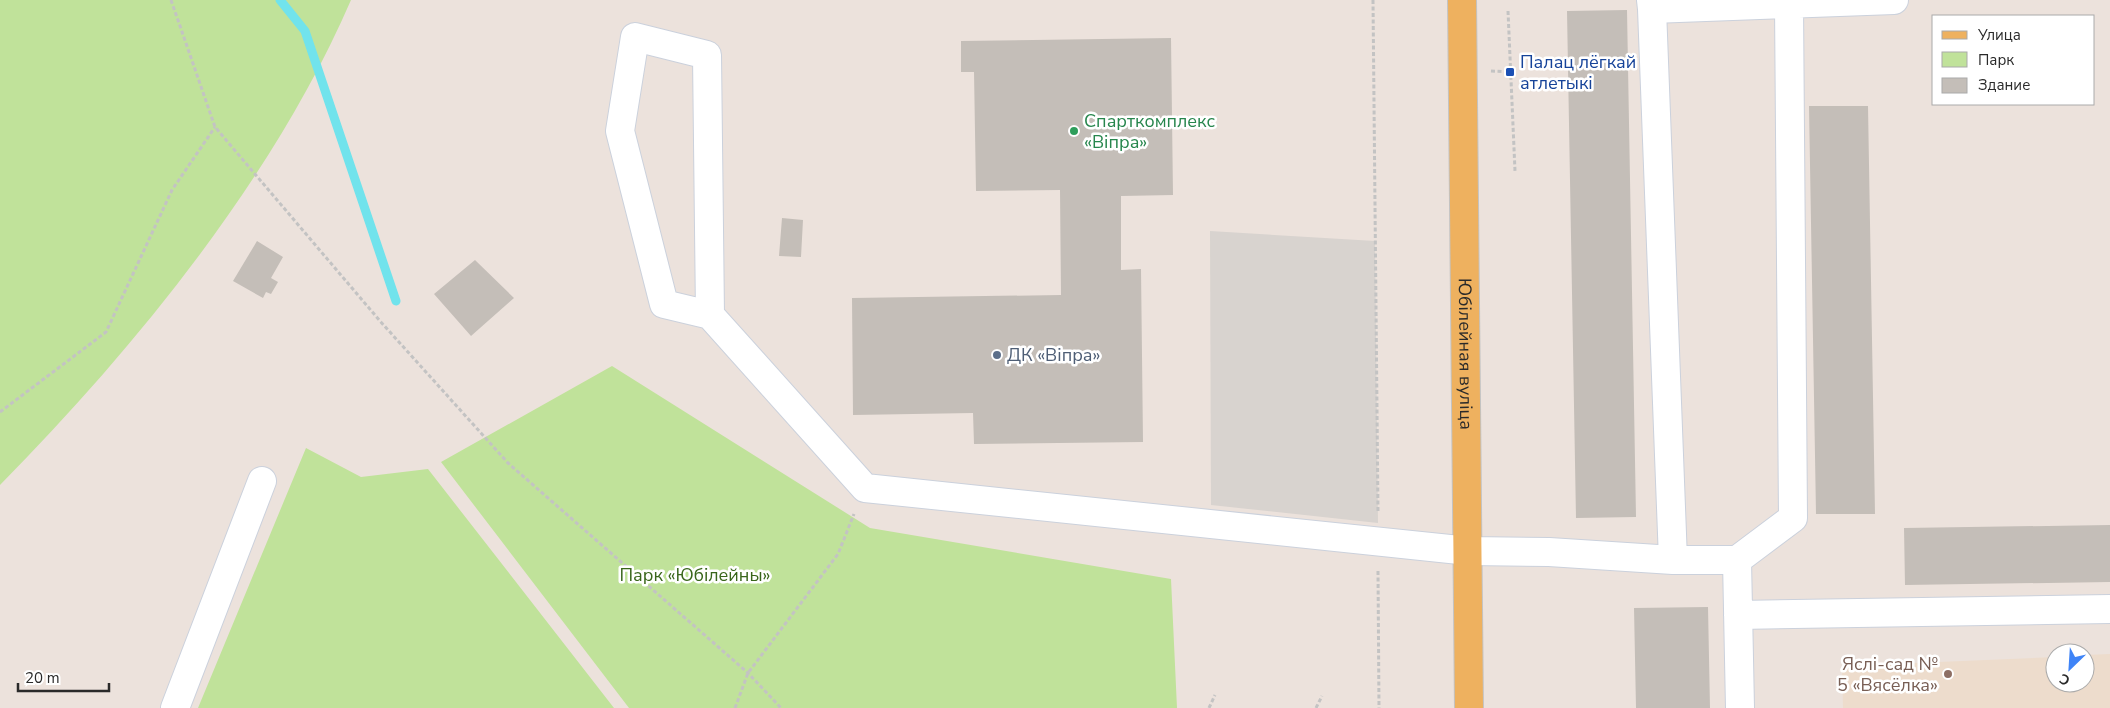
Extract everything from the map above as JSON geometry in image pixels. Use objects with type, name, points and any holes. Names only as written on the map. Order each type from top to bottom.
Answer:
[{"type":"main road","name":"Юбілейная вуліца","points":[[1462,0],[1469,551],[1469,708]]},
{"type":"lane","points":[[1673,560],[1652,4],[1788,4],[1894,0]]},
{"type":"lane","points":[[710,315],[707,55],[635,37],[620,131],[664,304],[710,315],[865,488],[1469,551],[1549,552],[1673,560],[1737,560],[1793,518],[1788,4]]},
{"type":"lane","points":[[175,708],[262,481]]},
{"type":"lane","points":[[1737,560],[1740,708]]},
{"type":"lane","points":[[1738,615],[2110,609]]},
{"type":"path","points":[[171,0],[215,127],[380,321],[508,463],[748,673],[781,708]]},
{"type":"path","points":[[1373,0],[1379,708]]},
{"type":"path","points":[[1508,11],[1515,170]]},
{"type":"path","points":[[0,412],[106,332],[172,190],[215,127]]},
{"type":"path","points":[[735,708],[748,673],[838,554],[865,488]]},
{"type":"path","points":[[1209,708],[1215,695]]},
{"type":"path","points":[[1316,708],[1322,696]]},
{"type":"shaded area","points":[[1210,231],[1375,241],[1378,523],[1211,505]]},
{"type":"shaded area","name":"Яслі-сад № 5 «Вясёлка»","points":[[2110,654],[2110,708],[1843,708],[1842,666],[2045,657],[2045,693],[2095,693],[2095,655]]},
{"type":"green space","points":[[0,0],[351,0],[319,66],[283,132],[242,196],[150,318],[51,432],[0,485]]},
{"type":"green space","name":"Парк «Юбілейны»","points":[[612,366],[870,528],[1171,579],[1177,708],[629,708],[441,462]]},
{"type":"green space","points":[[306,448],[361,477],[428,469],[614,708],[198,708]]},
{"type":"building","points":[[1627,10],[1636,517],[1576,518],[1567,11]]},
{"type":"building","points":[[1171,38],[1173,195],[1121,196],[1121,270],[1141,269],[1143,442],[974,444],[973,413],[853,415],[852,298],[1061,295],[1060,190],[976,191],[974,72],[961,72],[961,41]]},
{"type":"building","points":[[1809,106],[1868,106],[1875,514],[1816,514]]},
{"type":"building","points":[[782,218],[803,220],[801,257],[779,256]]},
{"type":"building","points":[[257,241],[283,257],[271,278],[278,282],[271,294],[266,292],[263,298],[233,281]]},
{"type":"building","points":[[475,260],[514,298],[471,336],[434,294]]},
{"type":"building","points":[[2110,525],[2110,582],[1905,585],[1904,528]]},
{"type":"building","points":[[1708,607],[1710,708],[1636,708],[1634,608]]},
{"type":"waterway","points":[[280,0],[305,31],[396,301]]},
{"type":"place","name":"Палац лёгкай атлетыкі","points":[[1510,72]]},
{"type":"place","name":"Спарткомплекс «Віпра»","points":[[1074,131]]},
{"type":"place","name":"ДК «Віпра»","points":[[997,355]]},
{"type":"place","name":"Яслі-сад № 5 «Вясёлка»","points":[[1948,674]]}]
